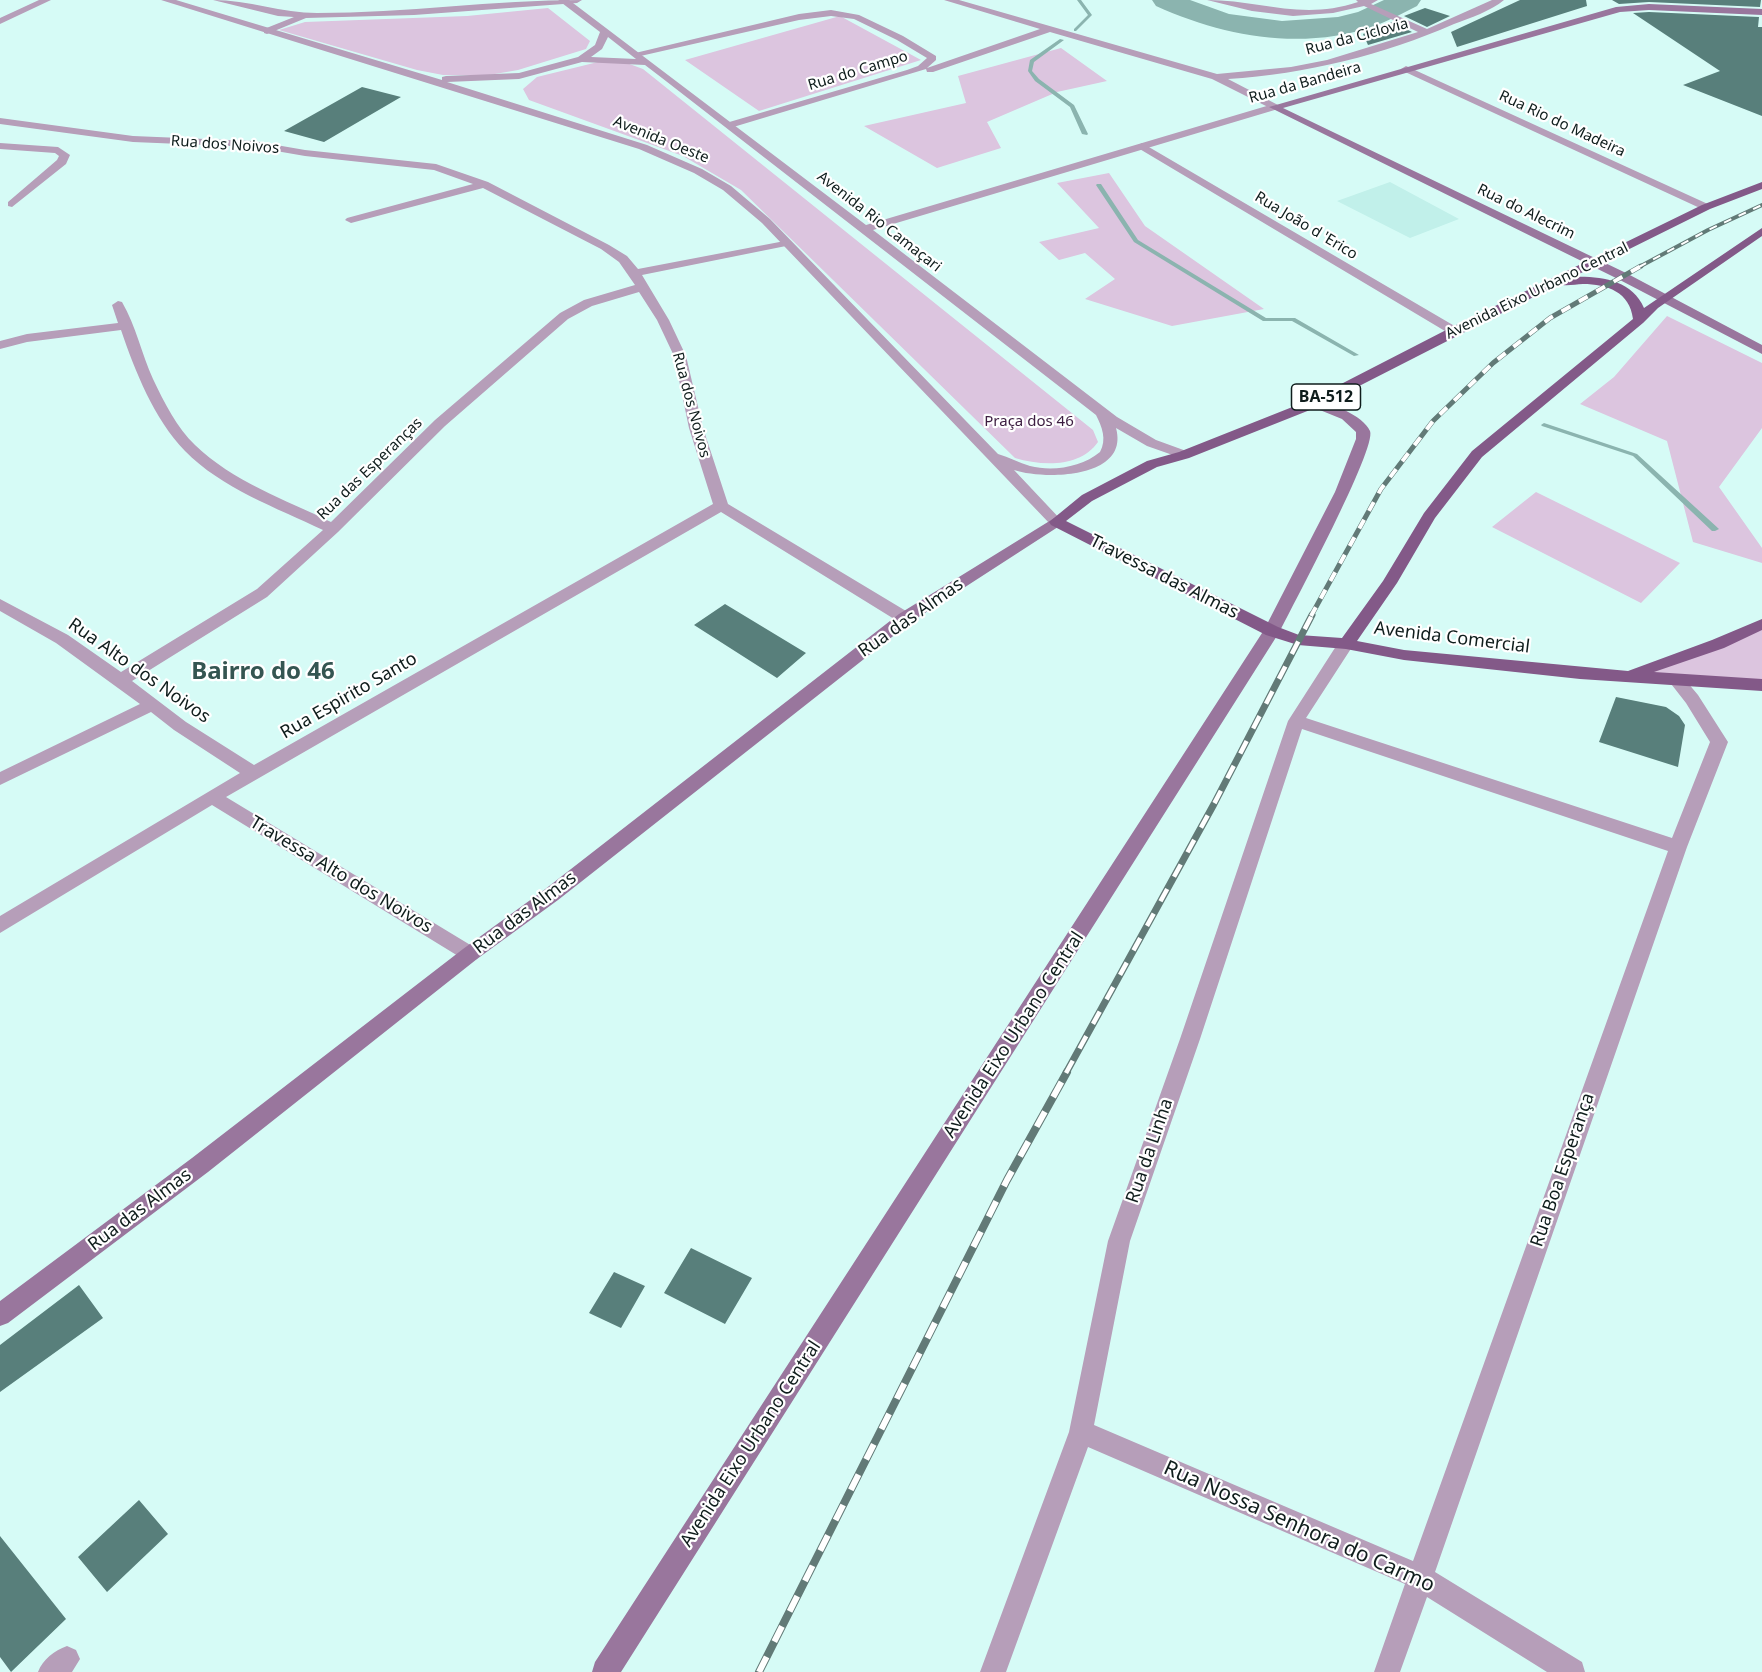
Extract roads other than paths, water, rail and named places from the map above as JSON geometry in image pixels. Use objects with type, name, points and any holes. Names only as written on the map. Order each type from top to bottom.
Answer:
[{"type":"main road","name":"Rua da Bandeira","points":[[1274,107],[1619,9],[1649,7],[1762,12]]},
{"type":"main road","name":"Rua do Alecrim","points":[[1274,107],[1593,263],[1762,350]]},
{"type":"main road","name":"Avenida Eixo Urbano Central","points":[[1056,522],[1085,500],[1152,464],[1184,455],[1315,403],[1454,331],[1706,207],[1762,185]]},
{"type":"main road","points":[[1346,644],[1389,583],[1430,516],[1477,454],[1663,298],[1762,231]]},
{"type":"main road","points":[[1555,283],[1591,281],[1616,288],[1632,298],[1637,305],[1639,320]]},
{"type":"main road","name":"Avenida Eixo Urbano Central","points":[[605,1672],[1272,631],[1342,492],[1363,439],[1363,431],[1347,416],[1315,403]]},
{"type":"main road","name":"Travessa das Almas","points":[[1056,522],[1272,631]]},
{"type":"main road","name":"Rua das Almas","points":[[0,1315],[200,1165],[470,954],[560,888],[905,618],[1056,522]]},
{"type":"main road","name":"Avenida Comercial","points":[[1629,675],[1718,644],[1762,624]]},
{"type":"main road","name":"Avenida Comercial","points":[[1272,631],[1298,640],[1346,644],[1404,655],[1580,673],[1762,685]]},
{"type":"street","points":[[0,21],[46,0]]},
{"type":"street","name":"Avenida Oeste","points":[[166,0],[533,111],[643,147],[698,171],[727,188],[786,242],[1056,522]]},
{"type":"street","points":[[218,0],[278,13],[307,16],[414,12],[578,0]]},
{"type":"street","name":"Rua da Ciclovia","points":[[949,0],[1216,77],[1274,107]]},
{"type":"street","points":[[974,8],[986,0]]},
{"type":"street","points":[[1212,0],[1248,4],[1268,12],[1309,13],[1334,11],[1367,2],[1394,19],[1427,33]]},
{"type":"street","name":"Rua da Ciclovia","points":[[1216,77],[1246,76],[1300,68],[1390,46],[1463,19],[1498,0]]},
{"type":"street","name":"Avenida Rio Camaçari","points":[[564,1],[730,125],[1103,414],[1132,434],[1158,447],[1184,455]]},
{"type":"street","name":"Rua do Campo","points":[[641,58],[799,17],[831,13],[856,17],[900,38],[933,58],[921,68],[910,72],[730,125]]},
{"type":"street","points":[[267,31],[307,16]]},
{"type":"street","points":[[930,70],[1050,29]]},
{"type":"street","points":[[412,75],[466,79],[519,76],[581,58],[599,47],[605,32]]},
{"type":"street","points":[[581,58],[641,58]]},
{"type":"street","name":"Rua Rio do Madeira","points":[[1406,69],[1706,207]]},
{"type":"street","points":[[519,76],[508,89],[510,94],[533,111]]},
{"type":"street","name":"Rua da Bandeira","points":[[863,229],[1274,107]]},
{"type":"street","name":"Rua dos Noivos","points":[[0,121],[133,138],[253,144],[326,155],[418,164],[448,171],[483,184],[604,247],[623,259],[635,273],[681,356],[696,428],[721,506]]},
{"type":"street","points":[[0,146],[58,150],[65,155],[62,162],[12,204]]},
{"type":"street","name":"Rua João d 'Erico","points":[[1142,146],[1454,331]]},
{"type":"street","points":[[351,220],[483,184]]},
{"type":"street","points":[[635,273],[786,242]]},
{"type":"street","name":"Rua das Esperanças","points":[[121,681],[262,593],[333,529],[440,423],[564,316],[588,303],[642,287]]},
{"type":"street","points":[[118,305],[142,373],[156,399],[191,450],[220,470],[270,498],[333,529]]},
{"type":"street","points":[[0,345],[27,338],[125,326]]},
{"type":"street","points":[[988,454],[1020,468],[1038,472],[1054,472],[1089,465],[1101,460],[1111,446],[1112,436],[1103,414]]},
{"type":"street","points":[[721,506],[905,618]]},
{"type":"street","name":"Rua Espirito Santo","points":[[0,925],[253,773],[721,506]]},
{"type":"street","name":"Rua Alto dos Noivos","points":[[0,604],[62,639],[151,705],[253,773]]},
{"type":"street","name":"Rua da Linha","points":[[993,1672],[1081,1432],[1119,1241],[1296,721],[1346,644]]},
{"type":"street","name":"Rua Boa Esperança","points":[[1387,1672],[1678,847],[1719,742],[1692,699],[1676,680]]},
{"type":"street","points":[[0,779],[151,705]]},
{"type":"street","points":[[1296,721],[1678,847]]},
{"type":"street","name":"Travessa Alto dos Noivos","points":[[212,797],[470,954]]},
{"type":"street","name":"Rua Nossa Senhora do Carmo","points":[[1081,1432],[1419,1577],[1572,1672]]},
{"type":"waterway","points":[[1076,30],[1090,15],[1079,0]]},
{"type":"waterway","points":[[1166,0],[1226,23],[1282,30],[1320,28],[1356,22],[1407,0]]},
{"type":"waterway","points":[[1062,40],[1032,61],[1030,71],[1037,80],[1072,106],[1085,134]]},
{"type":"waterway","points":[[1099,185],[1136,241],[1265,320],[1293,319],[1356,355]]},
{"type":"waterway","points":[[1544,425],[1635,455],[1715,529]]},
{"type":"railway","points":[[1639,267],[1708,230],[1762,205]]},
{"type":"railway","points":[[1311,616],[1381,489],[1433,421],[1493,363],[1550,318],[1641,266]]},
{"type":"railway","points":[[1066,1073],[1214,804],[1312,615]]},
{"type":"railway","points":[[759,1672],[1007,1180],[1067,1072]]},
{"type":"district","name":"Bairro do 46","points":[[263,672]]},
{"type":"park label","name":"Praça dos 46","points":[[1029,422]]}]
